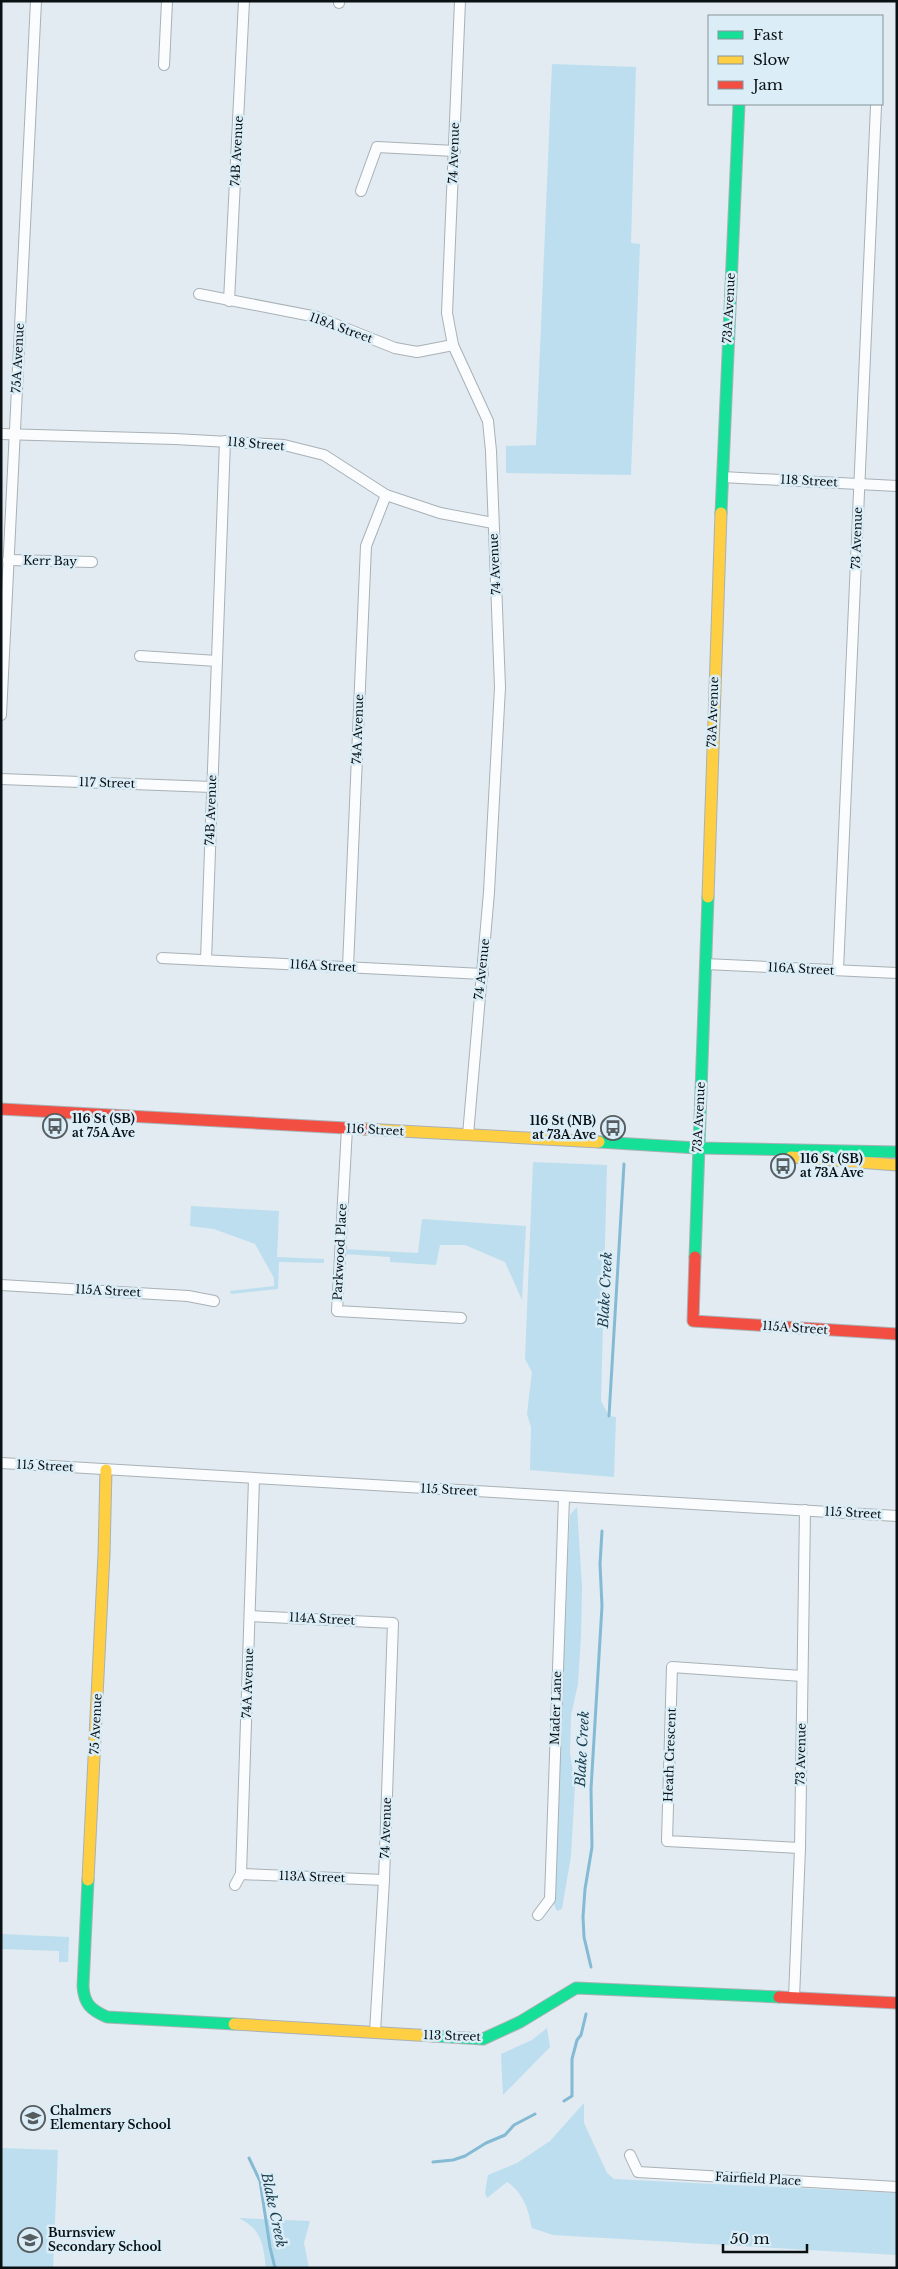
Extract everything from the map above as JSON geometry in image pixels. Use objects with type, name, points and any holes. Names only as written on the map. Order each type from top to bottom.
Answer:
[{"type":"street","name":"75A Avenue","points":[[1,716],[36,1]]},
{"type":"street","points":[[164,65],[168,1]]},
{"type":"street","name":"74B Avenue","points":[[229,301],[244,1]]},
{"type":"street","name":"74 Avenue","points":[[460,1],[447,313],[453,345],[488,421],[491,451],[500,687],[483,974],[479,999],[468,1135]]},
{"type":"street","name":"73A Avenue","points":[[693,1321],[697,1148],[703,1049],[722,477],[738,105]]},
{"type":"street","name":"73 Avenue","points":[[838,970],[876,106]]},
{"type":"street","points":[[361,191],[377,147],[455,151]]},
{"type":"street","name":"118A Street","points":[[199,294],[317,317],[395,348],[417,352],[453,345]]},
{"type":"street","name":"118 Street","points":[[1,434],[225,441],[284,445],[324,455],[386,495],[440,513],[494,523]]},
{"type":"street","name":"74B Avenue","points":[[206,960],[225,441]]},
{"type":"street","name":"118 Street","points":[[722,477],[897,486]]},
{"type":"street","name":"74A Avenue","points":[[348,967],[366,546],[386,495]]},
{"type":"street","name":"Kerr Bay","points":[[8,560],[92,562]]},
{"type":"street","points":[[140,656],[217,661]]},
{"type":"street","name":"117 Street","points":[[1,779],[212,787]]},
{"type":"street","name":"116A Street","points":[[162,958],[483,974]]},
{"type":"street","name":"116A Street","points":[[705,964],[897,973]]},
{"type":"street","name":"116 Street","points":[[1,1108],[697,1148],[748,1150],[830,1149],[897,1152]]},
{"type":"street","name":"Parkwood Place","points":[[347,1128],[337,1311],[461,1318]]},
{"type":"street","name":"116 Street","points":[[748,1150],[803,1158],[897,1165]]},
{"type":"street","name":"115A Street","points":[[1,1285],[188,1296],[214,1301]]},
{"type":"street","name":"115A Street","points":[[693,1321],[897,1334]]},
{"type":"street","name":"115 Street","points":[[1,1463],[897,1516]]},
{"type":"street","name":"75 Avenue","points":[[83,1978],[104,1554],[106,1470]]},
{"type":"street","name":"74A Avenue","points":[[235,1885],[240,1874],[251,1616],[254,1479]]},
{"type":"street","name":"Mader Lane","points":[[538,1915],[550,1899],[564,1497]]},
{"type":"street","name":"73 Avenue","points":[[794,1998],[800,1848],[805,1510]]},
{"type":"street","name":"114A Street","points":[[251,1616],[393,1623]]},
{"type":"street","name":"74 Avenue","points":[[375,2032],[384,1880],[393,1623]]},
{"type":"street","name":"Heath Crescent","points":[[800,1848],[667,1841],[672,1667],[802,1676]]},
{"type":"street","name":"113A Street","points":[[240,1874],[384,1880]]},
{"type":"street","name":"113 Street","points":[[83,1978],[83,1998],[92,2011],[108,2016],[483,2039],[520,2022],[576,1988],[897,2003]]},
{"type":"street","name":"Fairfield Place","points":[[630,2155],[638,2172],[897,2187]]},
{"type":"shaded area","points":[[552,64],[636,67],[631,243],[640,244],[631,475],[506,473],[506,446],[536,445]]},
{"type":"shaded area","points":[[533,1162],[607,1165],[601,1401],[609,1416],[616,1417],[614,1477],[530,1470],[531,1427],[527,1414],[532,1372],[525,1359]]},
{"type":"shaded area","points":[[191,1206],[279,1211],[277,1257],[324,1259],[324,1263],[279,1262],[278,1289],[231,1294],[230,1291],[274,1286],[274,1278],[255,1244],[214,1229],[190,1226]]},
{"type":"shaded area","points":[[422,1219],[526,1226],[522,1300],[505,1262],[465,1245],[440,1245],[436,1265],[390,1262],[390,1257],[343,1254],[343,1249],[418,1253]]},
{"type":"shaded area","points":[[577,1507],[582,1587],[578,1684],[571,1715],[570,1753],[575,1785],[571,1856],[562,1909],[557,1911],[554,1904],[568,1552],[570,1515]]},
{"type":"shaded area","points":[[1,1934],[69,1937],[68,1962],[59,1962],[59,1951],[1,1949]]},
{"type":"shaded area","points":[[547,2028],[550,2047],[503,2095],[501,2054],[532,2040]]},
{"type":"shaded area","points":[[584,2103],[584,2123],[607,2173],[614,2179],[897,2193],[897,2255],[553,2235],[532,2228],[527,2208],[521,2196],[507,2182],[487,2198],[485,2193],[488,2175],[517,2163],[550,2141]]},
{"type":"shaded area","points":[[1,2148],[58,2150],[53,2268],[1,2268]]},
{"type":"shaded area","points":[[239,2218],[310,2221],[304,2243],[309,2268],[266,2268],[260,2238],[252,2227]]},
{"type":"waterway","name":"Blake Creek","points":[[609,1416],[624,1164]]},
{"type":"waterway","name":"Blake Creek","points":[[591,1967],[584,1937],[583,1917],[585,1889],[592,1847],[591,1789],[602,1606],[600,1564],[602,1531]]},
{"type":"waterway","name":"Blake Creek","points":[[564,2101],[572,2096],[572,2059],[586,2014]]},
{"type":"waterway","name":"Blake Creek","points":[[433,2162],[453,2160],[465,2156],[486,2143],[505,2135],[514,2125],[535,2114]]},
{"type":"waterway","name":"Blake Creek","points":[[249,2158],[260,2181],[275,2268]]},
{"type":"traffic: fast","points":[[721,513],[739,105]]},
{"type":"traffic: fast","points":[[695,1257],[708,897]]},
{"type":"traffic: fast","points":[[599,1142],[697,1148],[897,1152]]},
{"type":"traffic: fast","points":[[88,1880],[83,1986],[89,2006],[107,2017],[234,2024]]},
{"type":"traffic: fast","points":[[433,2036],[483,2039],[520,2022],[576,1988],[779,1997]]},
{"type":"traffic: slow","points":[[708,897],[721,513]]},
{"type":"traffic: slow","points":[[364,1129],[599,1142]]},
{"type":"traffic: slow","points":[[791,1157],[897,1165]]},
{"type":"traffic: slow","points":[[88,1880],[104,1554],[106,1470]]},
{"type":"traffic: slow","points":[[234,2024],[433,2036]]},
{"type":"traffic: jam","points":[[1,1109],[364,1129]]},
{"type":"traffic: jam","points":[[695,1257],[693,1321],[897,1334]]},
{"type":"traffic: jam","points":[[779,1997],[897,2003]]},
{"type":"place","name":"116 St (SB) at 75A Ave","points":[[55,1126]]},
{"type":"place","name":"116 St (NB) at 73A Ave","points":[[613,1128]]},
{"type":"place","name":"116 St (SB) at 73A Ave","points":[[783,1166]]},
{"type":"place","name":"Chalmers Elementary School","points":[[33,2118]]},
{"type":"place","name":"Burnsview Secondary School","points":[[30,2240]]}]
